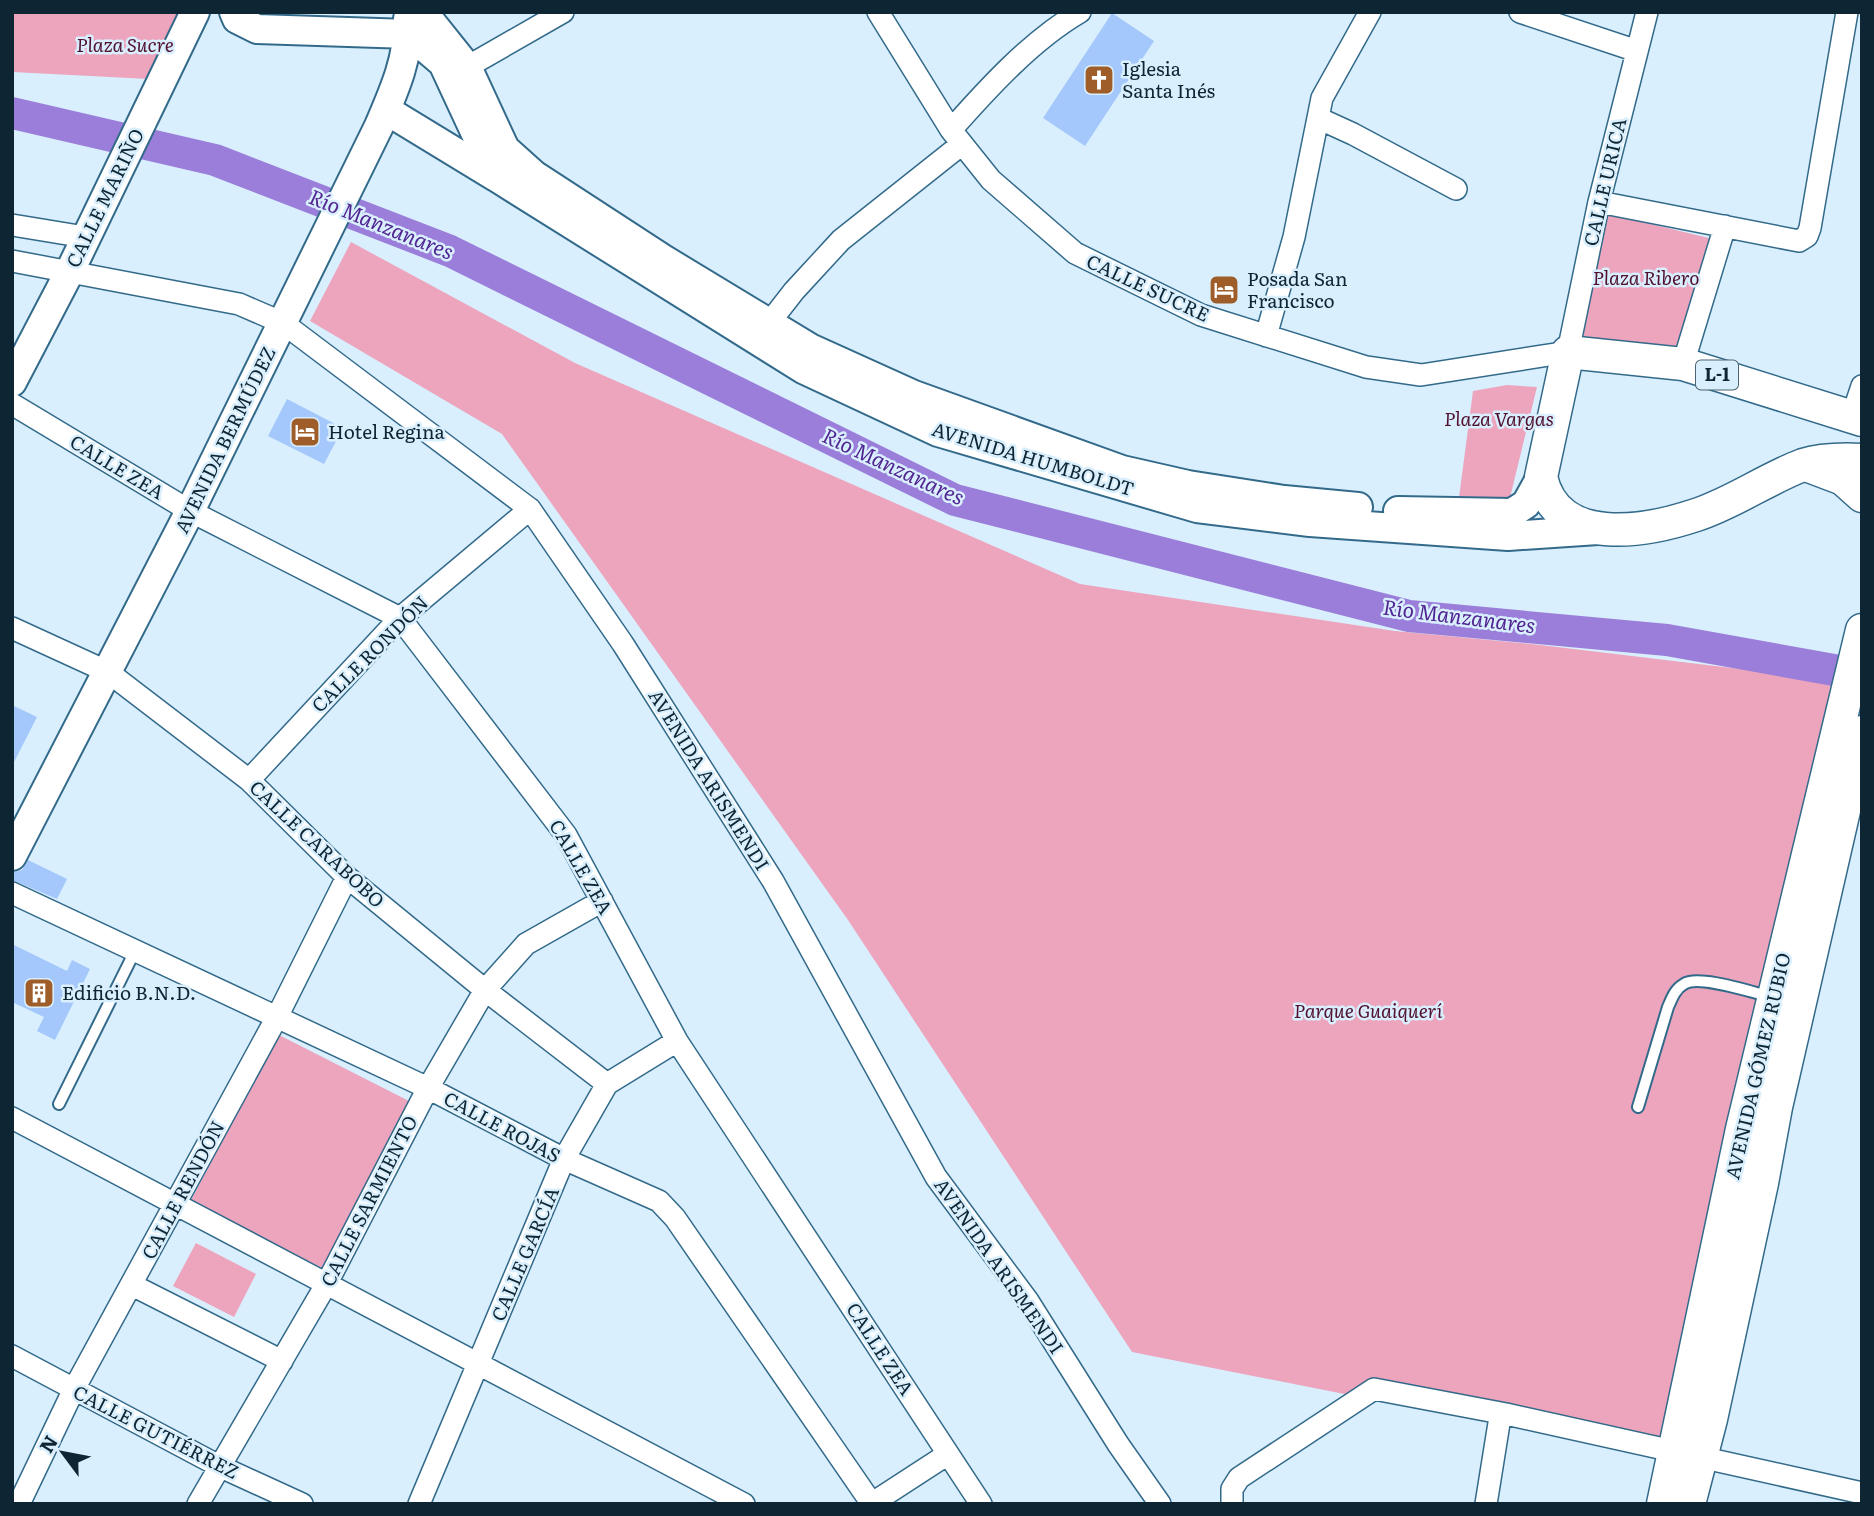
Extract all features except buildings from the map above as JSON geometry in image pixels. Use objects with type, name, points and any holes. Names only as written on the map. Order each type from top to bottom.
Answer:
[{"type":"main road","name":"CALLE MARIÑO","points":[[12,382],[70,271],[112,179],[195,12]]},
{"type":"main road","points":[[234,12],[237,19],[257,29],[413,20],[443,63],[496,177]]},
{"type":"main road","name":"AVENIDA HUMBOLDT","points":[[413,20],[467,67],[505,149],[534,175],[663,259],[810,348],[914,394],[1122,470],[1188,485],[1284,500],[1392,511],[1512,513],[1526,504],[1541,477]]},
{"type":"main road","name":"AVENIDA BERMÚDEZ","points":[[12,856],[190,512],[382,118],[402,72],[413,20]]},
{"type":"main road","name":"AVENIDA HUMBOLDT","points":[[382,118],[496,177],[803,369],[938,432],[1197,508],[1310,522],[1508,536],[1629,530],[1698,515],[1805,465],[1839,459],[1862,460]]},
{"type":"main road","points":[[1567,352],[1541,477],[1545,493],[1556,509],[1598,530]]},
{"type":"main road","name":"L-1","points":[[1567,352],[1684,364],[1857,418]]},
{"type":"main road","points":[[1805,465],[1843,479],[1862,496]]},
{"type":"main road","name":"AVENIDA GÓMEZ RUBIO","points":[[1663,1504],[1688,1455],[1755,1220],[1851,730],[1862,630]]},
{"type":"main road","name":"AVENIDA GÓMEZ RUBIO","points":[[1689,1504],[1688,1455],[1742,1129],[1775,998],[1851,730]]},
{"type":"street","points":[[467,67],[563,12]]},
{"type":"street","name":"CALLE SUCRE","points":[[878,12],[957,137],[991,180],[1075,253],[1200,316],[1366,367],[1421,374],[1567,352]]},
{"type":"street","points":[[769,323],[841,240],[957,137],[970,108],[1047,20],[1080,12]]},
{"type":"street","points":[[1266,336],[1294,237],[1322,98],[1370,12]]},
{"type":"street","points":[[1520,12],[1637,51]]},
{"type":"street","name":"CALLE URICA","points":[[1567,352],[1599,202],[1647,12]]},
{"type":"street","points":[[1599,202],[1799,241],[1807,236],[1847,12]]},
{"type":"street","points":[[1318,118],[1456,189]]},
{"type":"street","points":[[12,225],[85,237]]},
{"type":"street","points":[[1684,364],[1725,226]]},
{"type":"street","name":"AVENIDA ARISMENDI","points":[[12,261],[239,304],[283,323],[530,509],[623,644],[773,881],[936,1177],[1028,1301],[1118,1444],[1160,1504]]},
{"type":"street","points":[[1857,418],[1862,386]]},
{"type":"street","name":"CALLE ZEA","points":[[12,404],[190,512],[400,618],[566,835],[677,1041],[981,1504]]},
{"type":"street","name":"CALLE RONDÓN","points":[[249,780],[400,618],[530,509]]},
{"type":"street","name":"CALLE CARABOBO","points":[[12,628],[107,672],[249,780],[347,877],[485,990],[607,1084]]},
{"type":"street","name":"CALLE RENDÓN","points":[[19,1504],[74,1389],[277,1017],[347,877]]},
{"type":"street","name":"CALLE ROJAS","points":[[12,893],[428,1088],[564,1159],[659,1201],[675,1218],[872,1504]]},
{"type":"street","name":"CALLE SARMIENTO","points":[[198,1504],[327,1283],[428,1088],[485,990],[526,944],[602,901]]},
{"type":"street","name":"CALLE GARCÍA","points":[[419,1504],[564,1159],[607,1084],[677,1041]]},
{"type":"street","points":[[12,1118],[744,1504]]},
{"type":"street","points":[[132,1285],[282,1361]]},
{"type":"street","name":"CALLE GUTIÉRREZ","points":[[12,1356],[219,1466],[302,1504]]},
{"type":"street","points":[[1232,1504],[1232,1489],[1239,1478],[1374,1389],[1503,1414],[1862,1493]]},
{"type":"street","points":[[1486,1504],[1500,1417],[1503,1414]]},
{"type":"street","points":[[872,1504],[948,1454]]},
{"type":"lane","points":[[59,1104],[136,949]]},
{"type":"lane","points":[[1638,1107],[1668,1007],[1674,993],[1685,982],[1700,981],[1775,998]]},
{"type":"green space","name":"Plaza Sucre","points":[[12,12],[179,12],[149,79],[12,72]]},
{"type":"green space","name":"Plaza Ribero","points":[[1605,213],[1713,239],[1675,359],[1581,349]]},
{"type":"green space","name":"Parque Guaiquerí","points":[[351,242],[575,363],[1080,584],[1395,631],[1532,644],[1840,681],[1662,1457],[1132,1352],[848,920],[502,434],[310,321]]},
{"type":"green space","name":"Plaza Vargas","points":[[1507,385],[1537,387],[1507,510],[1458,505],[1473,391]]},
{"type":"green space","points":[[279,1035],[409,1101],[322,1268],[190,1202]]},
{"type":"green space","points":[[196,1243],[256,1274],[234,1317],[173,1286]]},
{"type":"waterway","name":"Río Manzanares","points":[[12,113],[215,160],[450,251],[955,500],[1409,616],[1667,640],[1862,675]]},
{"type":"place","name":"Iglesia Santa Inés","points":[[1099,80]]},
{"type":"place","name":"Posada San Francisco","points":[[1224,290]]},
{"type":"place","name":"Hotel Regina","points":[[305,432]]},
{"type":"place","name":"Edificio B.N.D.","points":[[39,993]]}]
